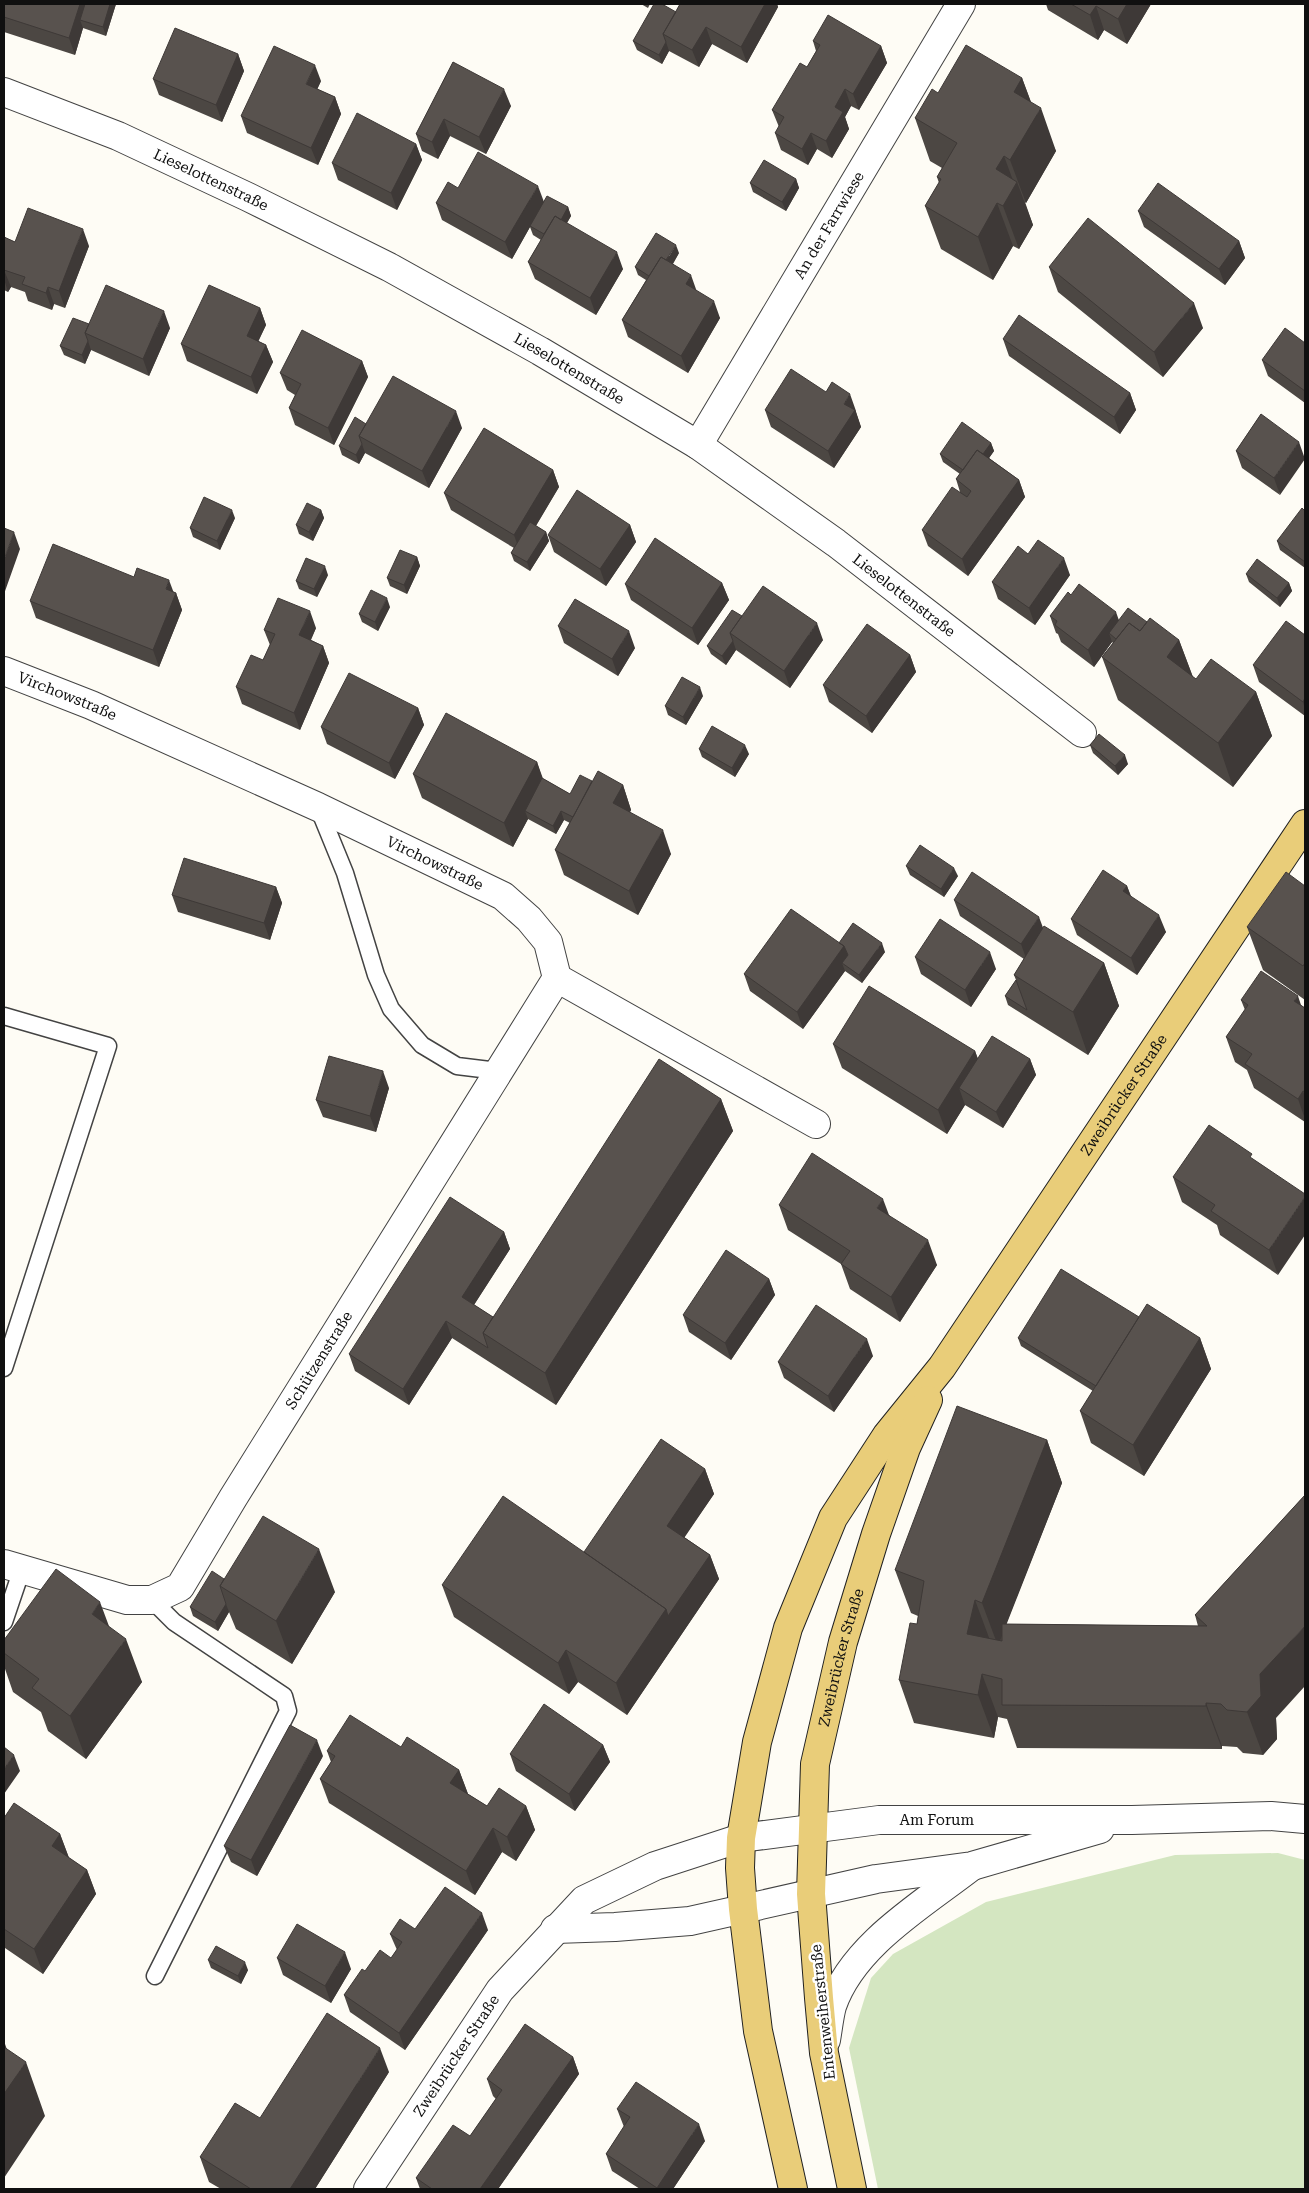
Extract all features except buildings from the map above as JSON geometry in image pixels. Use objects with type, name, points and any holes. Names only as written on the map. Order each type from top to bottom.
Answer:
[{"type":"main road","name":"Zweibrücker Straße","points":[[743,1909],[740,1868],[741,1838],[757,1742],[770,1688],[788,1628],[834,1518],[887,1435],[942,1367],[1305,824]]},
{"type":"main road","name":"Zweibrücker Straße","points":[[811,1894],[815,1764],[842,1642],[876,1534],[906,1448],[942,1367]]},
{"type":"main road","name":"Entenweiherstraße","points":[[811,1894],[824,2053],[852,2189]]},
{"type":"main road","points":[[743,1909],[758,2031],[792,2189]]},
{"type":"street","name":"An der Farrwiese","points":[[698,445],[955,6]]},
{"type":"street","name":"Lieselottenstraße","points":[[4,92],[118,136],[248,197],[389,266],[540,351],[698,445],[836,542],[1082,733]]},
{"type":"street","name":"Virchowstraße","points":[[4,671],[91,705],[318,806],[503,896],[530,919],[548,942],[557,978]]},
{"type":"street","name":"Schützenstraße","points":[[13,1567],[126,1600],[152,1600],[180,1587],[498,1070],[557,978]]},
{"type":"street","points":[[557,978],[816,1124]]},
{"type":"street","name":"Am Forum","points":[[741,1838],[879,1820],[1132,1820],[1271,1816],[1305,1819]]},
{"type":"street","name":"Am Forum","points":[[811,1894],[876,1879],[972,1866],[1132,1820]]},
{"type":"street","name":"Zweibrücker Straße","points":[[368,2189],[500,1990],[584,1900],[655,1866],[741,1838]]},
{"type":"street","name":"Am Forum","points":[[824,2053],[832,2007],[845,1978],[863,1954],[889,1931],[972,1866]]},
{"type":"street","points":[[555,1929],[616,1927],[690,1921],[811,1894]]},
{"type":"lane","points":[[318,806],[345,873],[373,967],[391,1009],[422,1045],[457,1066],[498,1070]]},
{"type":"lane","points":[[4,1016],[108,1046],[4,1368]]},
{"type":"lane","points":[[4,1622],[13,1567]]},
{"type":"lane","points":[[152,1600],[174,1622],[284,1696],[288,1710],[155,1976]]},
{"type":"green space","points":[[1278,1853],[1305,1860],[1305,2189],[878,2189],[849,2048],[871,1978],[893,1954],[986,1902],[1175,1855]]}]
